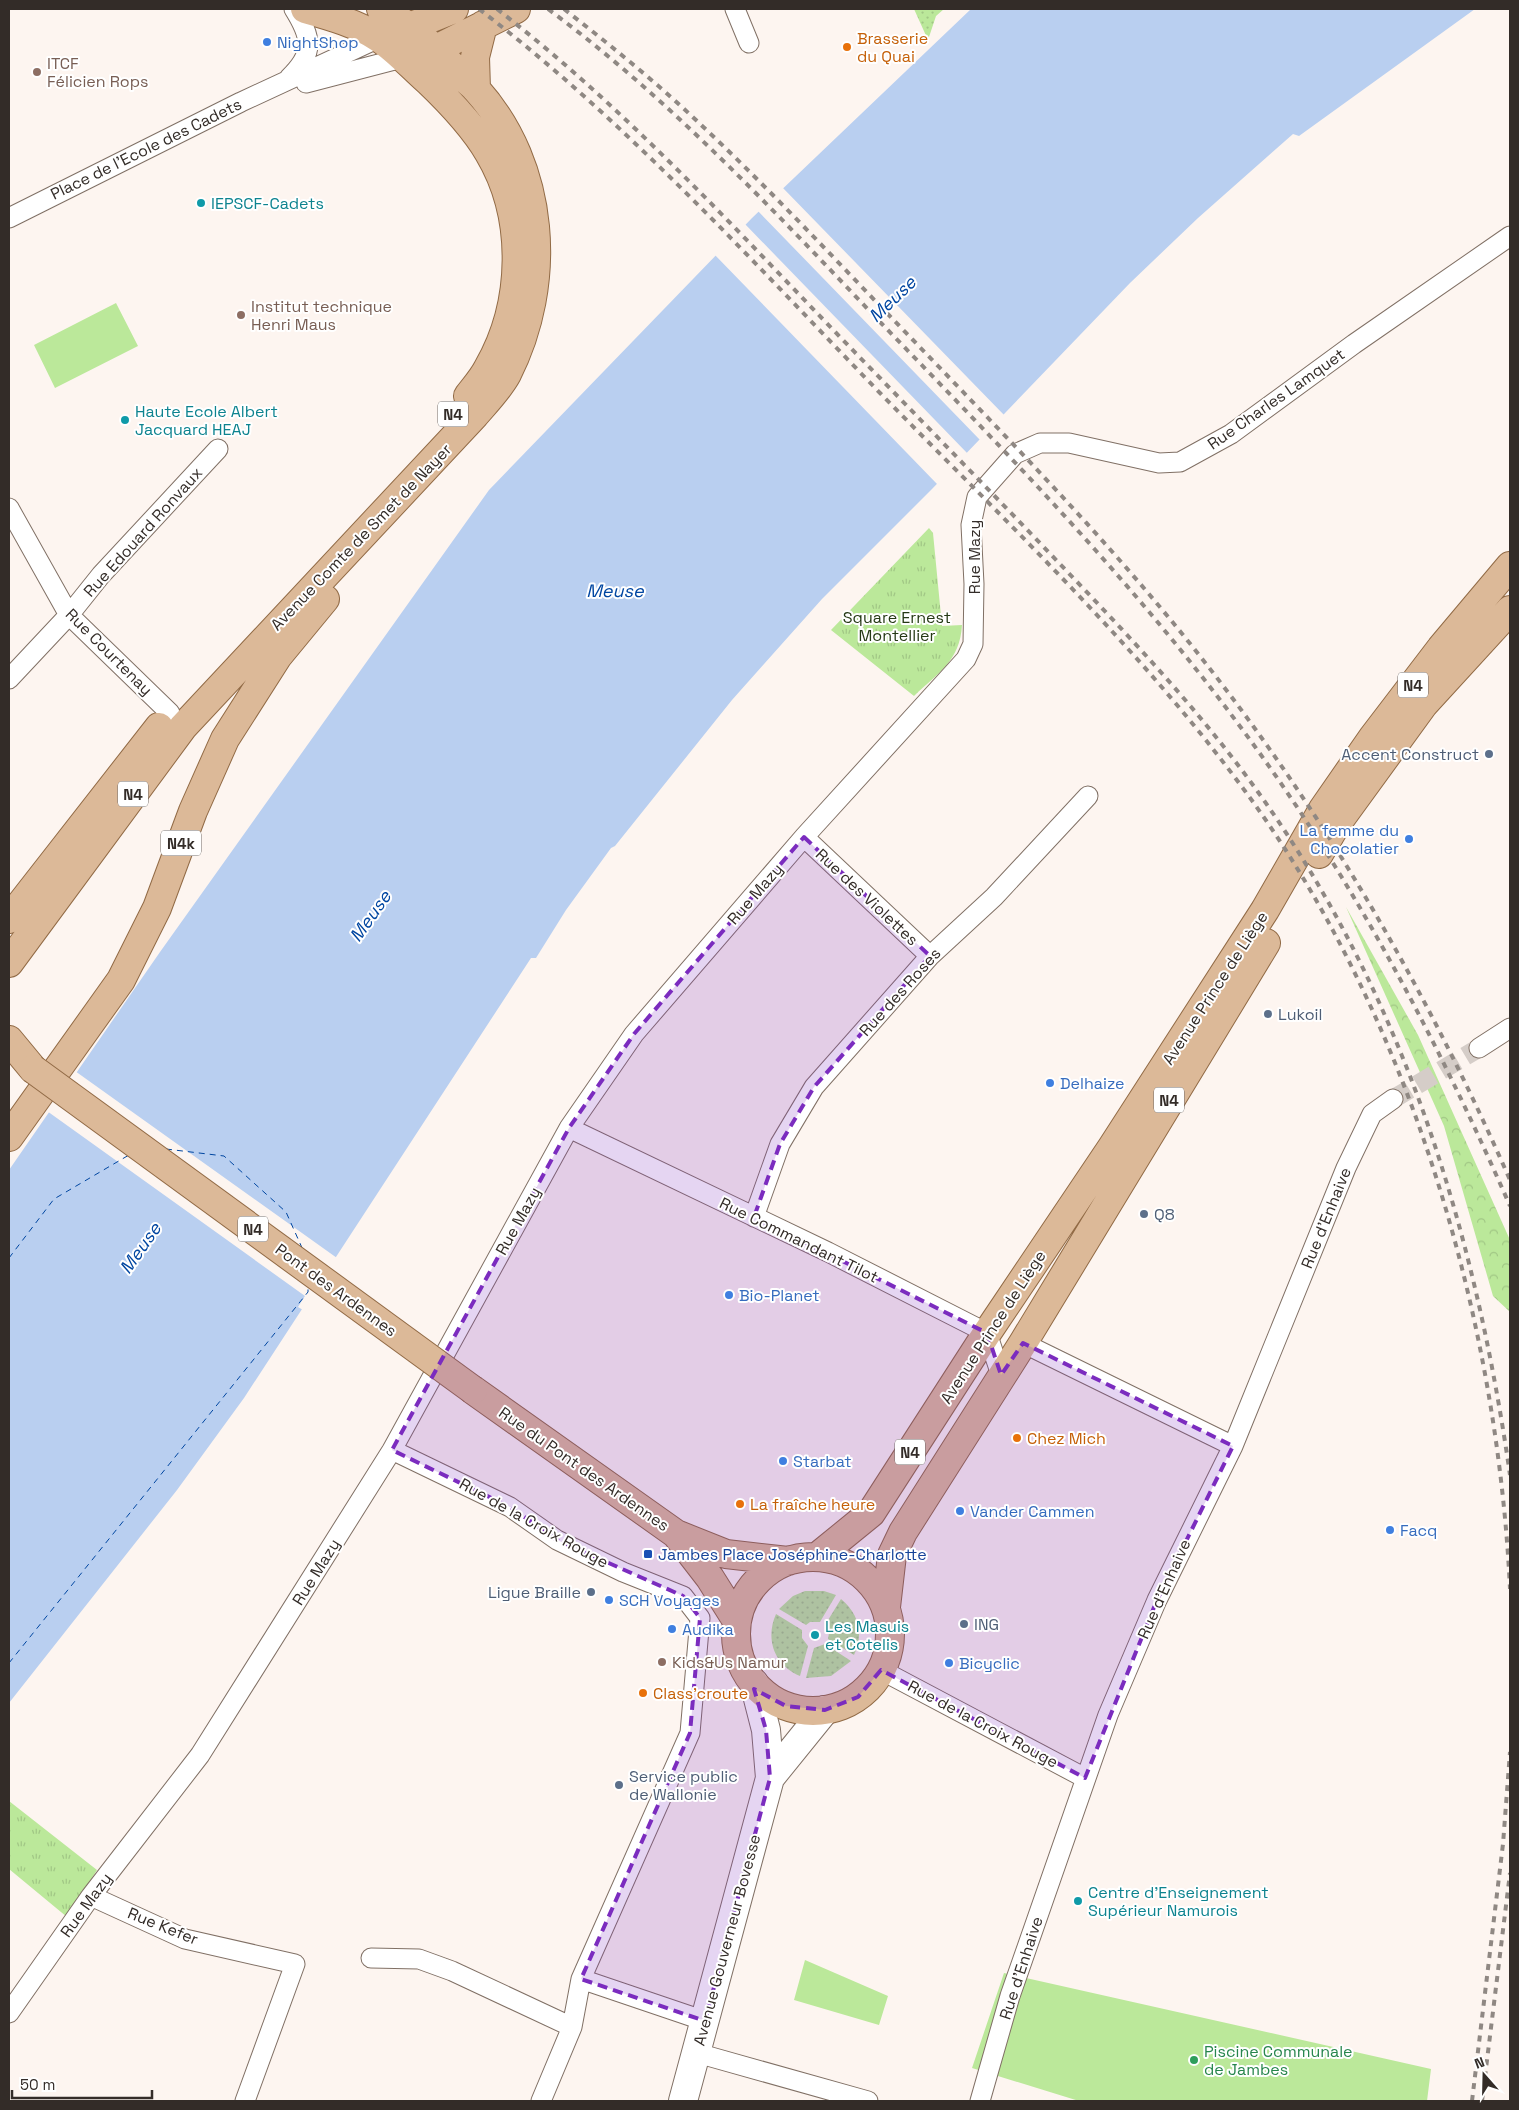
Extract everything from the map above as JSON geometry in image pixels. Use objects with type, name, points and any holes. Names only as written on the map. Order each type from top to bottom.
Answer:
[{"type":"main road","name":"N4","points":[[305,9],[332,17],[379,38]]},
{"type":"main road","name":"N4","points":[[381,9],[410,27]]},
{"type":"main road","points":[[379,38],[454,9]]},
{"type":"main road","points":[[402,58],[436,49],[516,9]]},
{"type":"main road","points":[[476,89],[475,57],[483,25]]},
{"type":"main road","name":"Avenue Comte de Smet de Nayer","points":[[9,963],[183,726],[268,634],[352,549],[462,430],[506,375],[531,306],[537,267],[536,231],[531,193],[517,151],[500,121],[476,89],[436,49],[410,27]]},
{"type":"main road","name":"Avenue Comte de Smet de Nayer","points":[[9,919],[170,713],[464,402],[488,368],[504,333],[512,303],[516,270],[516,235],[509,201],[500,176],[489,153],[469,124],[379,38]]},
{"type":"main road","name":"N4k","points":[[9,1137],[121,980],[157,908],[193,810],[225,739],[278,656],[330,593],[352,549]]},
{"type":"main road","name":"Avenue Prince de Liège","points":[[817,1557],[871,1513],[987,1333],[1112,1148],[1249,935],[1334,793],[1373,737],[1441,648],[1510,566]]},
{"type":"main road","name":"Avenue Prince de Liège","points":[[886,1607],[892,1554],[903,1532],[1023,1342],[1336,825],[1424,704],[1510,610]]},
{"type":"main road","name":"N4","points":[[9,1040],[21,1065]]},
{"type":"main road","name":"Pont des Ardennes","points":[[21,1065],[483,1397]]},
{"type":"main road","name":"Rue du Pont des Ardennes","points":[[483,1397],[676,1534],[726,1554],[788,1561]]},
{"type":"main road","name":"Rue du Pont des Ardennes","points":[[676,1534],[710,1578],[737,1621]]},
{"type":"main road","points":[[817,1557],[839,1561],[859,1572],[875,1587],[886,1607],[890,1628],[889,1642],[881,1670],[871,1684],[858,1696],[842,1705],[825,1710],[805,1710],[786,1706],[768,1696],[754,1683],[742,1664],[738,1650],[737,1621],[746,1595],[764,1574],[788,1561],[817,1557]]},
{"type":"main road","name":"Avenue Gouverneur Bovesse","points":[[683,2101],[770,1778],[766,1730],[754,1683]]},
{"type":"main road","name":"Avenue Gouverneur Bovesse","points":[[770,1778],[825,1710]]},
{"type":"street","name":"Place de l'Ecole des Cadets","points":[[285,82],[304,63],[309,39],[306,27],[294,9]]},
{"type":"street","points":[[735,9],[749,43]]},
{"type":"street","name":"Place de l'Ecole des Cadets","points":[[9,218],[176,134],[379,38]]},
{"type":"street","name":"Place de l'Ecole des Cadets","points":[[285,82],[307,83],[402,58]]},
{"type":"street","name":"Rue Charles Lamquet","points":[[1015,454],[1040,443],[1069,443],[1159,463],[1180,462],[1231,434],[1354,344],[1510,236]]},
{"type":"street","name":"Rue Edouard Ronvaux","points":[[9,679],[69,615],[101,575],[218,450]]},
{"type":"street","name":"Rue Mazy","points":[[9,2013],[91,1896],[200,1755],[392,1450],[569,1128],[634,1034],[804,838],[966,659],[973,644],[974,584],[970,524],[977,497],[1015,454]]},
{"type":"street","name":"Rue Courtenay","points":[[9,508],[69,615],[170,713]]},
{"type":"street","name":"Rue des Roses","points":[[754,1216],[780,1144],[814,1087],[930,956],[994,897],[1088,796]]},
{"type":"street","name":"Rue des Violettes","points":[[804,838],[930,956]]},
{"type":"street","points":[[1479,1048],[1510,1028]]},
{"type":"street","name":"Rue d'Enhaive","points":[[980,2101],[1010,1996],[1108,1715],[1157,1600],[1233,1446],[1346,1168],[1372,1114],[1392,1099]]},
{"type":"street","name":"Rue Commandant Tilot","points":[[569,1128],[754,1216],[987,1333]]},
{"type":"street","points":[[987,1333],[1001,1375]]},
{"type":"street","points":[[1023,1342],[1233,1446]]},
{"type":"street","name":"Rue de la Croix Rouge","points":[[392,1450],[510,1507],[557,1540],[623,1572],[683,1596],[700,1618],[690,1733],[582,1979],[572,2027],[540,2101]]},
{"type":"street","name":"Rue de la Croix Rouge","points":[[881,1670],[1085,1778]]},
{"type":"street","name":"Rue Kefer","points":[[91,1896],[185,1939],[295,1964],[245,2101]]},
{"type":"street","points":[[370,1958],[419,1959],[452,1971],[572,2027]]},
{"type":"street","points":[[582,1979],[705,2021]]},
{"type":"street","points":[[697,2053],[868,2101]]},
{"type":"highlighted area","points":[[804,837],[930,956],[814,1087],[780,1144],[754,1217],[987,1333],[1001,1375],[1023,1343],[1233,1446],[1157,1600],[1085,1778],[881,1670],[858,1697],[825,1710],[786,1706],[754,1689],[766,1730],[770,1778],[705,2021],[581,1979],[690,1733],[700,1618],[683,1596],[557,1540],[510,1507],[392,1450],[569,1128],[634,1034]]},
{"type":"green space","points":[[914,9],[944,9],[936,16],[928,40]]},
{"type":"green space","points":[[116,303],[138,346],[55,388],[34,345]]},
{"type":"green space","name":"Square Ernest Montellier","points":[[929,528],[933,533],[942,626],[962,625],[957,648],[952,657],[939,673],[914,696],[831,630]]},
{"type":"green space","points":[[1346,907],[1418,1035],[1510,1240],[1510,1312],[1493,1296],[1444,1126]]},
{"type":"green space","points":[[805,1591],[824,1591],[836,1595],[820,1622],[810,1622],[806,1625],[779,1609],[793,1596]]},
{"type":"green space","points":[[841,1599],[852,1611],[858,1625],[859,1640],[854,1655],[828,1639],[829,1633],[825,1625]]},
{"type":"green space","points":[[776,1614],[802,1630],[802,1638],[808,1646],[800,1676],[784,1665],[774,1650],[771,1633]]},
{"type":"green space","points":[[825,1644],[851,1661],[831,1676],[806,1678],[814,1648]]},
{"type":"green space","points":[[9,1801],[97,1870],[67,1917],[9,1869]]},
{"type":"green space","points":[[805,1960],[888,1996],[879,2025],[794,2000]]},
{"type":"green space","points":[[1004,1973],[1431,2069],[1427,2101],[1079,2101],[972,2068]]},
{"type":"water","name":"Meuse","points":[[971,9],[1475,9],[1299,136],[1293,134],[1198,218],[1130,283],[932,489],[822,599],[732,700],[615,846],[611,848],[566,910],[536,958],[531,958],[244,1398],[177,1490],[9,1703],[9,1170],[160,952],[489,490],[752,218]]},
{"type":"pier","points":[[782,187],[1005,416],[981,441],[757,210]]},
{"type":"pier","points":[[744,223],[968,454],[938,485],[714,254]]},
{"type":"pier","points":[[75,1071],[337,1258],[303,1310],[298,1307],[305,1296],[47,1111]]},
{"type":"ferry route","points":[[166,1149],[224,1156],[286,1212],[303,1250]]},
{"type":"ferry route","points":[[9,1258],[54,1199],[129,1155]]},
{"type":"ferry route","points":[[9,1663],[308,1292],[308,1287]]},
{"type":"tunnel","points":[[1393,1099],[1479,1048]]},
{"type":"railway","points":[[479,9],[586,98],[637,145],[1070,586],[1161,686],[1204,738],[1245,791],[1303,878],[1354,971],[1397,1069],[1434,1171],[1464,1275],[1486,1380],[1502,1485],[1510,1589]]},
{"type":"railway","points":[[497,9],[598,94],[741,234],[1137,646],[1188,703],[1258,792],[1309,869],[1354,949],[1392,1032],[1425,1117],[1453,1204],[1476,1293],[1495,1384],[1510,1475]]},
{"type":"railway","points":[[548,9],[593,44],[680,119],[762,200],[1022,470],[1112,569],[1198,672],[1279,781],[1318,839],[1354,898],[1421,1019],[1452,1080],[1510,1206]]},
{"type":"railway","points":[[564,9],[616,50],[682,107],[780,202],[1030,462],[1106,545],[1179,630],[1258,733],[1340,855],[1378,918],[1414,982],[1447,1047],[1480,1113],[1510,1180]]},
{"type":"railway","points":[[1472,2101],[1503,1844],[1510,1752]]},
{"type":"railway","points":[[1482,2101],[1510,1873]]},
{"type":"place","name":"NightShop","points":[[267,42]]},
{"type":"place","name":"Brasserie du Quai","points":[[847,47]]},
{"type":"place","name":"ITCF Félicien Rops","points":[[37,72]]},
{"type":"place","name":"IEPSCF-Cadets","points":[[201,203]]},
{"type":"place","name":"Institut technique Henri Maus","points":[[241,315]]},
{"type":"place","name":"Haute Ecole Albert Jacquard HEAJ","points":[[125,420]]},
{"type":"place","name":"Accent Construct","points":[[1489,754]]},
{"type":"place","name":"La femme du Chocolatier","points":[[1409,839]]},
{"type":"place","name":"Lukoil","points":[[1268,1014]]},
{"type":"place","name":"Delhaize","points":[[1050,1083]]},
{"type":"place","name":"Q8","points":[[1144,1214]]},
{"type":"place","name":"Bio-Planet","points":[[729,1295]]},
{"type":"place","name":"Chez Mich","points":[[1017,1438]]},
{"type":"place","name":"Starbat","points":[[783,1461]]},
{"type":"place","name":"La fraîche heure","points":[[740,1504]]},
{"type":"place","name":"Vander Cammen","points":[[960,1511]]},
{"type":"place","name":"Facq","points":[[1390,1530]]},
{"type":"place","name":"Jambes Place Joséphine-Charlotte","points":[[648,1554]]},
{"type":"place","name":"Ligue Braille","points":[[591,1592]]},
{"type":"place","name":"SCH Voyages","points":[[609,1600]]},
{"type":"place","name":"ING","points":[[964,1624]]},
{"type":"place","name":"Audika","points":[[672,1629]]},
{"type":"place","name":"Les Masuis et Cotelis","points":[[815,1635]]},
{"type":"place","name":"Kids&Us Namur","points":[[662,1662]]},
{"type":"place","name":"Bicyclic","points":[[949,1663]]},
{"type":"place","name":"Class'croute","points":[[643,1693]]},
{"type":"place","name":"Service public de Wallonie","points":[[619,1785]]},
{"type":"place","name":"Centre d'Enseignement Supérieur Namurois","points":[[1078,1901]]},
{"type":"place","name":"Piscine Communale de Jambes","points":[[1194,2060]]}]
